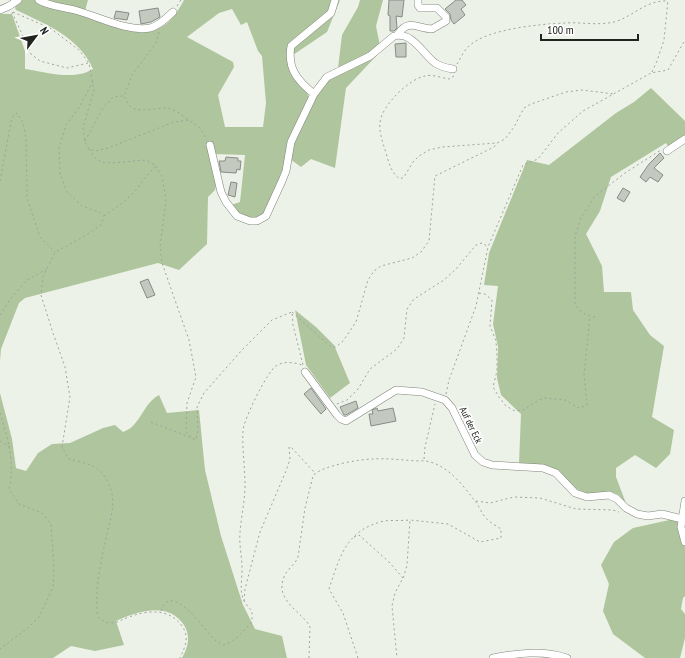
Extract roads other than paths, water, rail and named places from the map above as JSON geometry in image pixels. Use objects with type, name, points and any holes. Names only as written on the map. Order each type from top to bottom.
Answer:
[{"type":"street","points":[[0,10],[18,0]]},
{"type":"street","points":[[40,0],[114,23],[139,29],[152,28],[162,22],[173,12]]},
{"type":"street","points":[[314,94],[296,77],[292,66],[291,46],[331,13],[335,0]]},
{"type":"street","points":[[210,145],[221,192],[226,202],[237,216],[250,221],[257,221],[266,216],[286,171],[291,142],[314,94],[327,77],[370,56],[408,26],[414,25],[432,29],[446,21],[446,17],[437,8],[420,8],[418,5],[418,0]]},
{"type":"street","points":[[398,34],[406,35],[435,63],[444,68],[453,69]]},
{"type":"street","points":[[667,151],[685,139]]},
{"type":"street","name":"Auf der Eck","points":[[305,372],[337,415],[346,421],[396,390],[422,392],[445,400],[452,408],[475,455],[483,462],[492,465],[543,468],[556,473],[575,493],[587,497],[609,495],[617,499],[626,508],[637,514],[648,516],[662,514],[682,519]]},
{"type":"street","points":[[685,501],[681,527],[685,542]]},
{"type":"street","points":[[493,658],[537,652],[567,658]]}]
